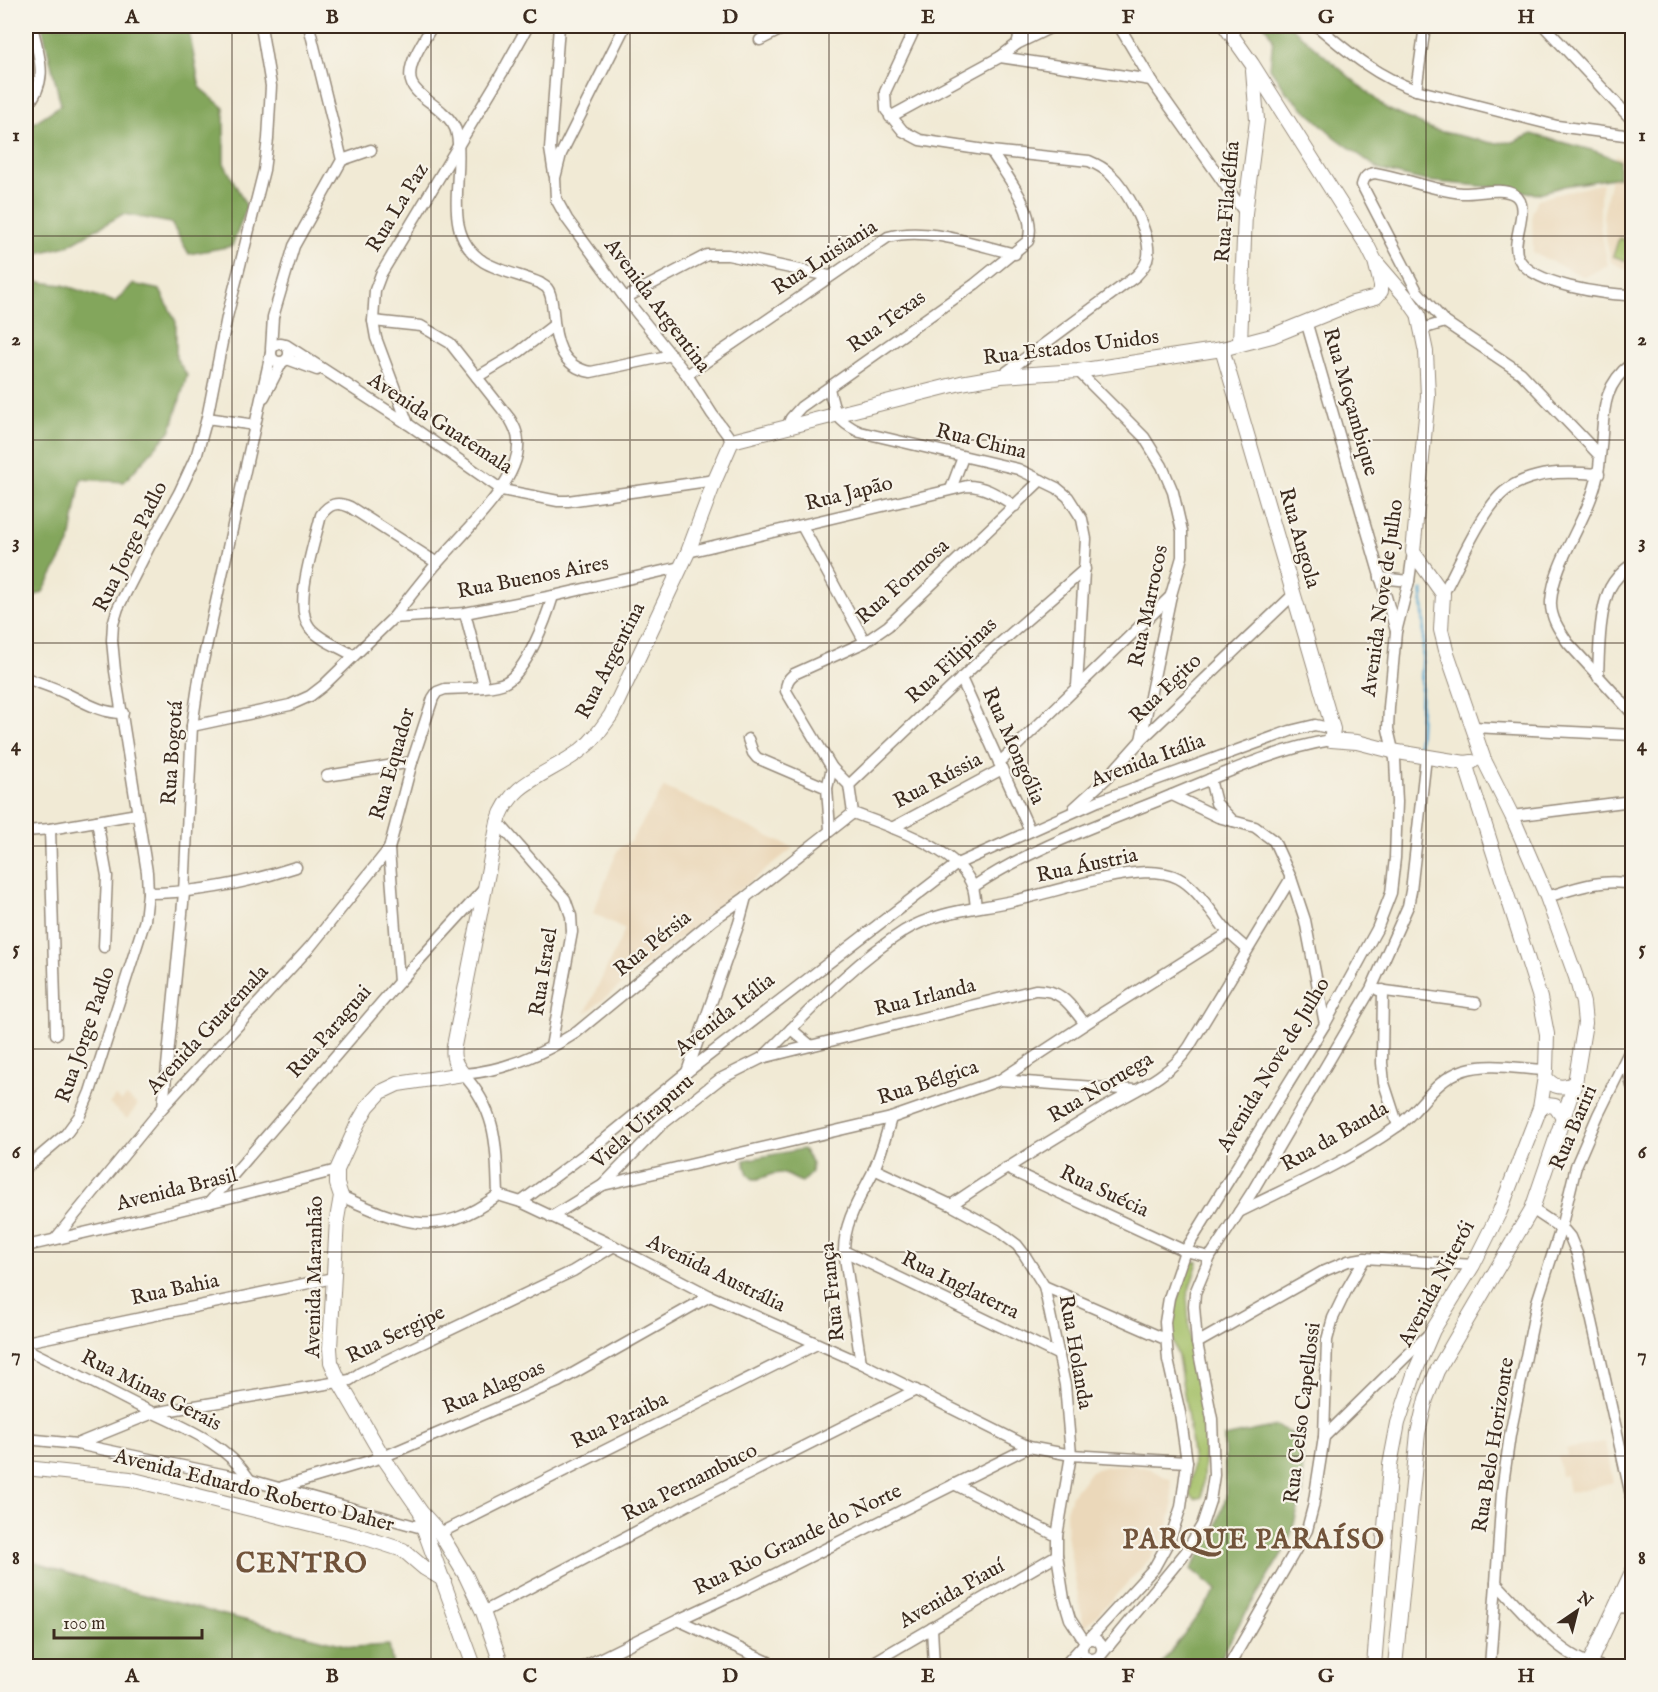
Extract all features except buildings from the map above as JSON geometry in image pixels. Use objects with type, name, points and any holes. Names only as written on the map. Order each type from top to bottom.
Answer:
[{"type":"main road","name":"Avenida Nove de Julho","points":[[1225,26],[1284,114],[1375,261],[1412,294],[1422,329],[1428,376],[1413,552]]},
{"type":"main road","name":"Rua Filadélfia","points":[[1240,343],[1245,213],[1257,120],[1252,64]]},
{"type":"main road","points":[[1257,120],[1273,111],[1284,114]]},
{"type":"main road","name":"Rua Estados Unidos","points":[[732,441],[919,393],[1001,376],[1078,371],[1222,349],[1272,336],[1353,303],[1376,297],[1381,291],[1381,285],[1375,261]]},
{"type":"main road","name":"Rua Angola","points":[[1222,349],[1332,735]]},
{"type":"main road","name":"Rua Argentina","points":[[463,1074],[455,1064],[454,1046],[498,822],[506,802],[517,791],[580,751],[600,732],[616,704],[688,552],[732,441]]},
{"type":"main road","points":[[1413,552],[1443,594]]},
{"type":"main road","name":"Avenida Niterói","points":[[1395,1666],[1418,1433],[1426,1399],[1437,1371],[1532,1209],[1575,1083],[1585,1023],[1583,1003],[1547,897],[1512,816],[1484,760],[1473,727],[1441,630],[1443,594]]},
{"type":"main road","name":"Avenida Itália","points":[[1332,735],[1392,751],[1426,757],[1465,763],[1484,760]]},
{"type":"main road","name":"Avenida Niterói","points":[[1374,1666],[1390,1466],[1398,1423],[1415,1372],[1433,1330],[1473,1265],[1500,1211],[1540,1108],[1545,1073],[1546,1034],[1540,998],[1465,763]]},
{"type":"main road","points":[[1545,1073],[1551,1084],[1559,1088],[1575,1083]]},
{"type":"main road","points":[[337,1170],[368,1106],[381,1092],[398,1084],[463,1074]]},
{"type":"main road","points":[[1540,1108],[1547,1105],[1555,1106],[1564,1119]]},
{"type":"main road","name":"Avenida Maranhão","points":[[337,1170],[337,1184],[341,1196],[333,1278],[331,1362],[340,1383],[383,1457],[421,1512],[440,1533],[468,1579],[483,1612],[502,1666]]},
{"type":"main road","name":"Avenida Eduardo Roberto Daher","points":[[26,1468],[130,1479],[363,1537],[403,1550],[446,1585]]},
{"type":"main road","points":[[421,1512],[424,1529],[474,1666]]},
{"type":"main road","points":[[1386,1533],[1407,1535]]},
{"type":"main road","points":[[403,1550],[417,1551],[436,1558],[468,1579]]},
{"type":"main road","points":[[1592,1666],[1632,1572]]},
{"type":"main road","points":[[446,1585],[458,1584],[468,1579]]},
{"type":"street","points":[[26,107],[40,85],[42,69],[32,26]]},
{"type":"street","name":"Rua Jorge Padlo","points":[[26,1168],[66,1134],[80,1115],[90,1092],[145,920],[148,893],[147,872],[115,671],[113,624],[128,587],[179,493],[197,454],[207,418],[227,317],[267,154],[271,86],[266,26]]},
{"type":"street","points":[[309,26],[342,160],[370,150]]},
{"type":"street","points":[[432,26],[414,61],[410,75],[413,86],[455,127],[458,146],[459,228],[462,238],[471,251],[485,262],[540,283],[547,288],[552,297],[554,325],[563,356],[571,365],[580,370],[591,372],[672,355]]},
{"type":"street","name":"Rua La Paz","points":[[408,424],[376,338],[373,321],[375,290],[381,274],[502,74],[528,26]]},
{"type":"street","points":[[555,178],[550,149],[559,26]]},
{"type":"street","points":[[555,178],[561,154],[625,26]]},
{"type":"street","points":[[760,40],[788,26]]},
{"type":"street","points":[[916,26],[885,93],[886,110],[903,131],[920,140],[991,151],[1089,161],[1110,174],[1130,198],[1148,241],[1146,262],[1136,276],[1001,376]]},
{"type":"street","points":[[1017,44],[1022,26]]},
{"type":"street","points":[[890,117],[1000,57],[1017,44],[1054,26]]},
{"type":"street","points":[[1119,26],[1151,80],[1245,213]]},
{"type":"street","points":[[1317,26],[1373,70],[1393,82],[1416,90],[1443,99],[1557,126],[1632,135],[1632,121],[1544,26]]},
{"type":"street","points":[[1416,90],[1425,26]]},
{"type":"street","points":[[1000,57],[1151,80]]},
{"type":"street","points":[[991,151],[1022,202],[1030,222],[1031,232],[1028,241],[1015,254]]},
{"type":"street","name":"Rua Bogotá","points":[[163,1107],[184,893],[192,726],[199,679],[271,351],[273,317],[294,246],[342,160]]},
{"type":"street","points":[[1600,456],[1521,374],[1445,322],[1412,294],[1362,185],[1364,179],[1368,174],[1383,174],[1460,193],[1500,191],[1513,194],[1521,202],[1516,249],[1518,258],[1524,266],[1559,284],[1588,291],[1632,295]]},
{"type":"street","name":"Avenida Argentina","points":[[555,178],[558,204],[567,219],[687,375],[732,441]]},
{"type":"street","name":"Rua Luisiania","points":[[687,375],[888,237],[900,234],[933,235],[1015,254]]},
{"type":"street","name":"Rua Texas","points":[[786,427],[801,407],[1015,254]]},
{"type":"street","points":[[625,297],[707,255],[728,255],[829,276]]},
{"type":"street","points":[[273,317],[289,350],[285,361],[274,360],[271,351],[276,344],[285,345]]},
{"type":"street","points":[[373,321],[421,326],[439,335],[450,343],[477,377],[519,352],[554,325]]},
{"type":"street","name":"Rua Moçambique","points":[[1306,321],[1396,632]]},
{"type":"street","points":[[1422,329],[1445,322]]},
{"type":"street","name":"Avenida Guatemala","points":[[285,345],[408,424],[502,490],[558,501],[575,501],[715,480]]},
{"type":"street","name":"Rua Bogotá","points":[[258,408],[285,361]]},
{"type":"street","name":"Avenida Guatemala","points":[[285,361],[326,373]]},
{"type":"street","points":[[1632,363],[1619,375],[1606,400],[1603,409],[1599,474],[1587,510],[1558,572],[1551,602],[1553,617],[1559,631],[1632,713]]},
{"type":"street","name":"Rua Marrocos","points":[[1078,371],[1144,437],[1162,466],[1173,492],[1182,531],[1182,557],[1171,595],[1141,740]]},
{"type":"street","name":"Rua Buenos Aires","points":[[192,726],[300,702],[323,686],[352,655],[393,618],[437,563],[502,490],[516,459],[519,442],[510,420],[477,377]]},
{"type":"street","points":[[829,388],[835,414]]},
{"type":"street","name":"Rua China","points":[[835,414],[847,426],[860,432],[1018,469],[1057,488],[1068,497],[1082,519],[1086,539],[1077,686]]},
{"type":"street","points":[[207,418],[255,425]]},
{"type":"street","points":[[951,489],[963,457]]},
{"type":"street","points":[[1443,594],[1496,499],[1507,489],[1519,482],[1557,473],[1599,474]]},
{"type":"street","name":"Rua Formosa","points":[[849,785],[832,768],[786,691],[789,678],[865,642],[888,626],[1041,480]]},
{"type":"street","name":"Rua Japão","points":[[688,552],[951,489],[979,486],[1015,506]]},
{"type":"street","points":[[352,655],[318,635],[304,618],[302,606],[305,584],[321,515],[326,508],[334,504],[350,507],[437,563]]},
{"type":"street","points":[[802,526],[865,642]]},
{"type":"street","name":"Avenida Nove de Julho","points":[[1064,1666],[1148,1575],[1170,1539],[1181,1507],[1187,1462],[1165,1339],[1168,1298],[1185,1251],[1325,1024],[1386,911],[1391,893],[1395,858],[1397,802],[1396,772],[1388,729],[1396,632],[1409,581],[1413,552]]},
{"type":"street","points":[[1598,677],[1605,602],[1610,587],[1618,575],[1632,564]]},
{"type":"street","name":"Rua Buenos Aires","points":[[393,618],[465,613],[680,567]]},
{"type":"street","name":"Rua Filipinas","points":[[849,785],[961,678],[1084,569]]},
{"type":"street","points":[[1380,578],[1409,581]]},
{"type":"street","name":"Rua Rússia","points":[[892,828],[1001,766],[1077,686],[1171,595]]},
{"type":"street","name":"Rua Egito","points":[[1070,813],[1108,777],[1141,740],[1293,595]]},
{"type":"street","name":"Rua Equador","points":[[399,982],[389,849],[412,762],[433,698],[437,692],[445,689],[504,683],[513,676],[535,642],[553,596]]},
{"type":"street","points":[[465,613],[484,686]]},
{"type":"street","points":[[26,678],[64,692],[92,707],[112,713],[123,713]]},
{"type":"street","name":"Rua Mongólia","points":[[961,678],[1030,831]]},
{"type":"street","name":"Avenida Itália","points":[[521,1202],[957,864],[1070,813],[1290,731],[1315,725],[1332,735]]},
{"type":"street","points":[[1473,727],[1632,735]]},
{"type":"street","name":"Avenida Itália","points":[[973,887],[1021,857],[1210,779],[1332,735]]},
{"type":"street","points":[[748,740],[757,758],[827,788]]},
{"type":"street","points":[[1092,1666],[1186,1552],[1202,1525],[1210,1502],[1214,1475],[1212,1419],[1197,1342],[1194,1293],[1210,1257],[1371,989],[1408,906],[1426,757]]},
{"type":"street","points":[[327,776],[412,762]]},
{"type":"street","points":[[830,830],[827,788],[832,768]]},
{"type":"street","points":[[1210,779],[1216,803],[1233,822]]},
{"type":"street","points":[[762,1058],[822,997],[902,932],[924,922],[976,907],[973,887],[957,864],[928,844],[853,813],[849,785]]},
{"type":"street","points":[[1172,795],[1218,817],[1255,827],[1274,841],[1291,878],[1311,944],[1325,1024]]},
{"type":"street","points":[[1512,816],[1632,801]]},
{"type":"street","name":"Rua Pérsia","points":[[463,1074],[502,1067],[551,1047],[577,1032],[675,950],[853,813]]},
{"type":"street","points":[[26,831],[137,814]]},
{"type":"street","points":[[97,821],[107,876],[104,947]]},
{"type":"street","name":"Rua Israel","points":[[498,822],[565,899],[571,916],[572,932],[551,1047]]},
{"type":"street","points":[[50,829],[56,1034]]},
{"type":"street","name":"Avenida Guatemala","points":[[56,1238],[163,1107],[310,947],[389,849]]},
{"type":"street","points":[[148,893],[184,893],[256,880],[296,867]]},
{"type":"street","name":"Rua Áustria","points":[[976,907],[1010,902],[1114,877],[1147,872],[1163,873],[1177,877],[1188,885],[1229,933],[1247,949]]},
{"type":"street","name":"Rua Noruega","points":[[951,1204],[1006,1168],[1135,1090],[1161,1077],[1183,1056],[1291,878]]},
{"type":"street","points":[[1547,897],[1592,883],[1609,881],[1632,884]]},
{"type":"street","name":"Rua Paraguai","points":[[209,1203],[399,982],[484,889]]},
{"type":"street","points":[[687,1072],[746,897]]},
{"type":"street","name":"Rua Bélgica","points":[[603,1185],[891,1118],[1000,1080],[1229,933]]},
{"type":"street","points":[[1371,989],[1476,1003]]},
{"type":"street","name":"Rua Irlanda","points":[[762,1058],[1035,990],[1049,990],[1063,998],[1085,1024]]},
{"type":"street","points":[[1383,990],[1384,1083],[1398,1126]]},
{"type":"street","points":[[791,1029],[811,1046]]},
{"type":"street","name":"Rua Bariri","points":[[1561,1228],[1569,1189],[1580,1154],[1632,1046]]},
{"type":"street","name":"Viela Uirapuru","points":[[551,1217],[603,1185],[660,1126],[720,1079],[762,1058]]},
{"type":"street","points":[[1626,1059],[1632,1086]]},
{"type":"street","name":"Rua da Banda","points":[[1238,1212],[1335,1164],[1398,1126],[1439,1083],[1451,1075],[1482,1066],[1545,1073]]},
{"type":"street","points":[[341,1196],[398,1220],[435,1223],[452,1221],[469,1214],[498,1195],[495,1136],[492,1125],[485,1103],[476,1088],[463,1074]]},
{"type":"street","points":[[1000,1080],[1135,1090]]},
{"type":"street","name":"Rua França","points":[[861,1363],[844,1251],[844,1234],[874,1169],[891,1118]]},
{"type":"street","points":[[631,1156],[648,1174]]},
{"type":"street","name":"Rua Suécia","points":[[1006,1168],[1185,1251],[1210,1257]]},
{"type":"street","name":"Rua Holanda","points":[[874,1169],[951,1204],[997,1230],[1017,1245],[1044,1287],[1065,1385],[1071,1455],[1057,1536],[1057,1555],[1070,1620],[1085,1642]]},
{"type":"street","name":"Avenida Brasil","points":[[26,1246],[142,1220],[337,1170]]},
{"type":"street","name":"Avenida Austrália","points":[[498,1195],[521,1202],[614,1246],[710,1296],[861,1363],[1029,1447],[1071,1455],[1187,1462]]},
{"type":"street","points":[[1532,1209],[1561,1228],[1570,1237],[1577,1254],[1632,1500]]},
{"type":"street","name":"Rua Belo Horizonte","points":[[1490,1666],[1502,1491],[1510,1435],[1538,1302],[1561,1228]]},
{"type":"street","name":"Rua Sergipe","points":[[77,1444],[153,1413],[350,1380],[360,1373],[573,1271],[614,1246]]},
{"type":"street","name":"Rua Inglaterra","points":[[844,1251],[1059,1355]]},
{"type":"street","points":[[1197,1342],[1324,1270],[1348,1261],[1365,1258],[1473,1265]]},
{"type":"street","name":"Rua Celso Capellossi","points":[[1229,1666],[1307,1530],[1324,1437],[1327,1340],[1333,1318],[1365,1258]]},
{"type":"street","name":"Rua Bahia","points":[[26,1342],[333,1278]]},
{"type":"street","points":[[1044,1287],[1165,1339]]},
{"type":"street","name":"Rua Alagoas","points":[[281,1488],[383,1457],[558,1383],[710,1296]]},
{"type":"street","points":[[1324,1437],[1433,1330]]},
{"type":"street","name":"Rua Paraiba","points":[[440,1533],[817,1344]]},
{"type":"street","name":"Rua Minas Gerais","points":[[26,1349],[216,1445],[250,1480]]},
{"type":"street","name":"Rua Pernambuco","points":[[483,1612],[916,1390]]},
{"type":"street","points":[[26,1439],[77,1444],[250,1480],[440,1533]]},
{"type":"street","name":"Rua Rio Grande do Norte","points":[[585,1666],[1029,1447]]},
{"type":"street","points":[[954,1484],[1057,1536]]},
{"type":"street","name":"Avenida Piauí","points":[[867,1666],[1057,1555]]},
{"type":"street","points":[[1496,1583],[1561,1648],[1592,1666]]},
{"type":"street","points":[[1617,1607],[1632,1608]]},
{"type":"street","points":[[678,1620],[777,1666]]},
{"type":"street","points":[[932,1628],[934,1666]]},
{"type":"street","points":[[1095,1639],[1101,1643],[1103,1650],[1100,1656],[1088,1659],[1083,1654],[1085,1642],[1095,1639]]},
{"type":"shaded area","points":[[1616,155],[1632,160],[1632,272],[1611,262],[1606,239],[1603,216]]},
{"type":"shaded area","points":[[1603,183],[1600,197],[1600,227],[1608,265],[1585,277],[1533,253],[1532,213],[1538,199]]},
{"type":"shaded area","points":[[664,787],[793,848],[585,1014],[625,929],[593,913],[618,849],[631,841]]},
{"type":"shaded area","points":[[126,1096],[138,1105],[127,1119],[109,1104],[115,1097],[122,1101]]},
{"type":"shaded area","points":[[1605,1442],[1613,1482],[1569,1493],[1566,1475],[1561,1476],[1558,1457],[1567,1456],[1566,1449]]},
{"type":"shaded area","points":[[1131,1464],[1150,1469],[1171,1480],[1173,1506],[1170,1520],[1161,1542],[1149,1560],[1084,1629],[1067,1535],[1066,1511],[1071,1496],[1091,1471],[1107,1466]]},
{"type":"green space","points":[[42,26],[188,26],[200,88],[224,108],[224,163],[247,207],[232,246],[189,254],[171,223],[123,214],[67,246],[26,256],[26,128],[61,105]]},
{"type":"green space","points":[[1265,26],[1290,26],[1387,109],[1434,130],[1492,143],[1513,142],[1532,134],[1619,160],[1619,177],[1564,186],[1536,194],[1512,189],[1426,181],[1380,170],[1335,137],[1287,93],[1270,68],[1273,39]]},
{"type":"green space","points":[[1619,238],[1632,243],[1632,263],[1613,256]]},
{"type":"green space","points":[[26,280],[63,285],[115,302],[133,284],[160,290],[176,322],[176,358],[187,375],[171,430],[124,482],[81,479],[70,542],[43,592],[26,600]]},
{"type":"green space","points":[[803,1149],[812,1163],[811,1173],[802,1182],[777,1173],[755,1179],[750,1177],[747,1171],[744,1160]]},
{"type":"green space","points":[[1189,1261],[1198,1262],[1187,1297],[1191,1351],[1206,1424],[1202,1497],[1195,1499],[1190,1495],[1193,1463],[1188,1418],[1178,1357],[1170,1334]]},
{"type":"green space","points":[[1276,1426],[1302,1438],[1303,1493],[1288,1544],[1239,1624],[1217,1666],[1160,1666],[1217,1590],[1191,1569],[1215,1532],[1226,1497],[1224,1437]]},
{"type":"green space","points":[[26,1559],[104,1585],[353,1647],[389,1645],[393,1666],[26,1666]]},
{"type":"waterway","points":[[1419,745],[1424,625],[1422,591]]},
{"type":"district","name":"PARQUE PARAÍSO","points":[[1254,1541]]},
{"type":"district","name":"CENTRO","points":[[302,1565]]}]
